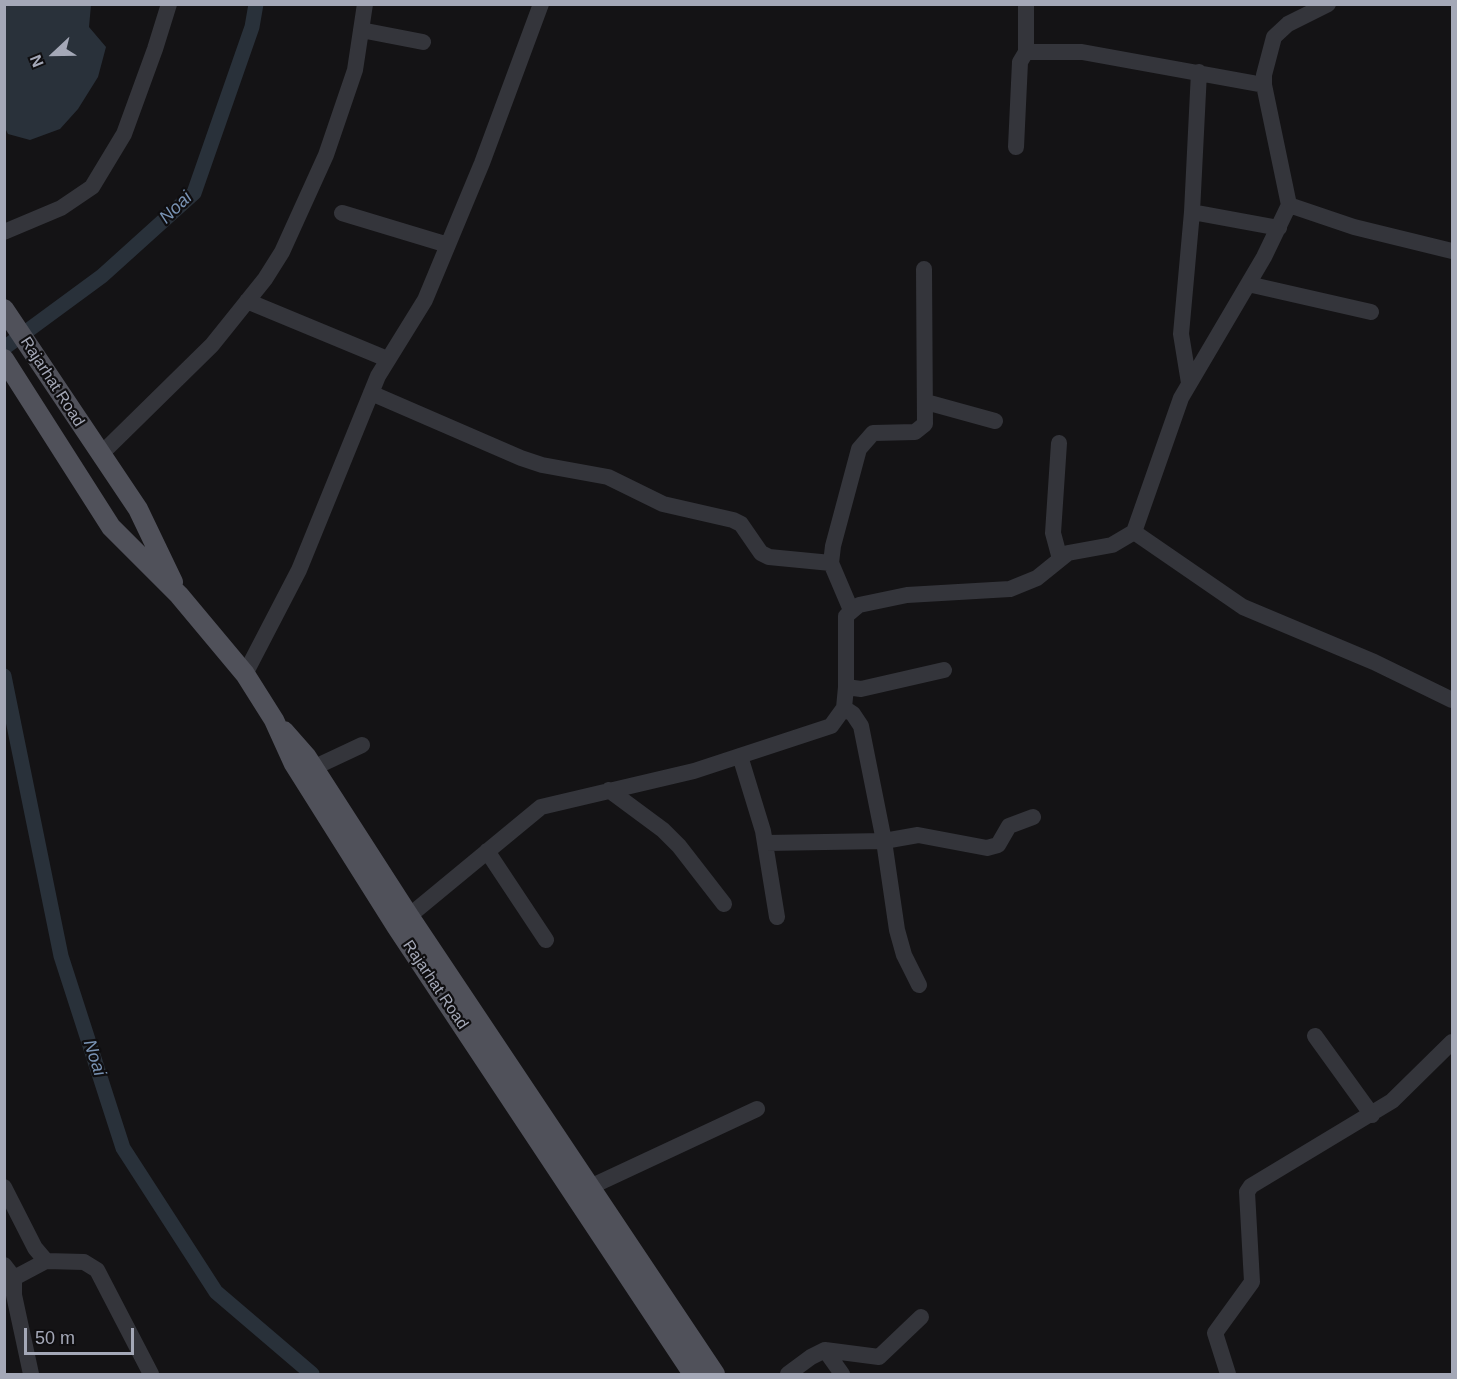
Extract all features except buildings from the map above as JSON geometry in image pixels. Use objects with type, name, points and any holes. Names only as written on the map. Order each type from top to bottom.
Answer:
[{"type":"main road","name":"Rajarhat Road","points":[[4,309],[138,509],[179,595],[245,674],[274,720],[294,765],[396,926],[693,1374]]},
{"type":"main road","points":[[4,359],[111,526],[179,595]]},
{"type":"main road","points":[[274,720],[301,748],[409,916],[715,1374]]},
{"type":"street","points":[[4,232],[61,208],[92,187],[124,134],[169,4]]},
{"type":"street","points":[[100,455],[196,363],[248,301],[282,252],[309,194],[355,70],[365,4]]},
{"type":"street","points":[[245,674],[299,570],[387,359],[418,312],[448,245],[482,163],[542,4]]},
{"type":"street","points":[[1016,147],[1020,62],[1026,52],[1026,4]]},
{"type":"street","points":[[1300,4],[1324,7]]},
{"type":"street","points":[[409,916],[541,807],[694,771],[831,726],[844,708],[846,687],[844,624],[851,610],[896,596],[1010,589],[1037,578],[1060,559],[1079,550],[1112,545],[1134,532],[1175,411],[1279,228],[1289,205],[1264,85],[1264,75],[1274,37],[1280,29],[1324,7]]},
{"type":"street","points":[[362,30],[423,42]]},
{"type":"street","points":[[1026,52],[1048,50],[1082,52],[1264,85]]},
{"type":"street","points":[[1189,383],[1181,334],[1192,212],[1199,72]]},
{"type":"street","points":[[1289,205],[1354,226],[1452,251]]},
{"type":"street","points":[[1192,212],[1279,228]]},
{"type":"street","points":[[342,213],[448,245]]},
{"type":"street","points":[[851,610],[831,563],[833,546],[859,449],[873,433],[919,431],[925,424],[924,268]]},
{"type":"street","points":[[1248,284],[1371,312]]},
{"type":"street","points":[[248,301],[387,359]]},
{"type":"street","points":[[371,393],[521,458],[542,465],[608,477],[663,504],[733,520],[741,524],[761,553],[769,557],[831,563]]},
{"type":"street","points":[[926,402],[995,421]]},
{"type":"street","points":[[1059,443],[1053,533],[1060,559]]},
{"type":"street","points":[[1134,532],[1243,607],[1374,662],[1452,700]]},
{"type":"street","points":[[846,687],[861,689],[944,670]]},
{"type":"street","points":[[844,708],[853,714],[861,726],[884,841],[900,944],[919,985]]},
{"type":"street","points":[[314,768],[362,745]]},
{"type":"street","points":[[740,756],[766,843],[777,917]]},
{"type":"street","points":[[609,790],[663,830],[679,846],[724,904]]},
{"type":"street","points":[[766,843],[884,841],[918,835],[993,847],[1009,826],[1034,817]]},
{"type":"street","points":[[487,851],[546,939]]},
{"type":"street","points":[[1315,1036],[1372,1114]]},
{"type":"street","points":[[1228,1374],[1215,1333],[1252,1282],[1247,1192],[1251,1186],[1372,1114],[1408,1088],[1452,1042]]},
{"type":"street","points":[[590,1187],[757,1109]]},
{"type":"street","points":[[4,1187],[35,1248],[46,1262]]},
{"type":"street","points":[[31,1374],[9,1272],[46,1262],[84,1262],[97,1270],[151,1374]]},
{"type":"street","points":[[788,1374],[825,1350],[879,1357],[921,1317]]},
{"type":"street","points":[[825,1350],[842,1374]]},
{"type":"shaded area","points":[[4,5],[91,5],[89,27],[106,47],[98,77],[78,109],[60,129],[30,140],[8,134],[5,128]]},
{"type":"waterway","name":"Noai","points":[[4,348],[102,276],[194,193],[252,27],[256,4]]},
{"type":"waterway","name":"Noai","points":[[4,676],[61,956],[123,1148],[216,1292],[312,1374]]}]
